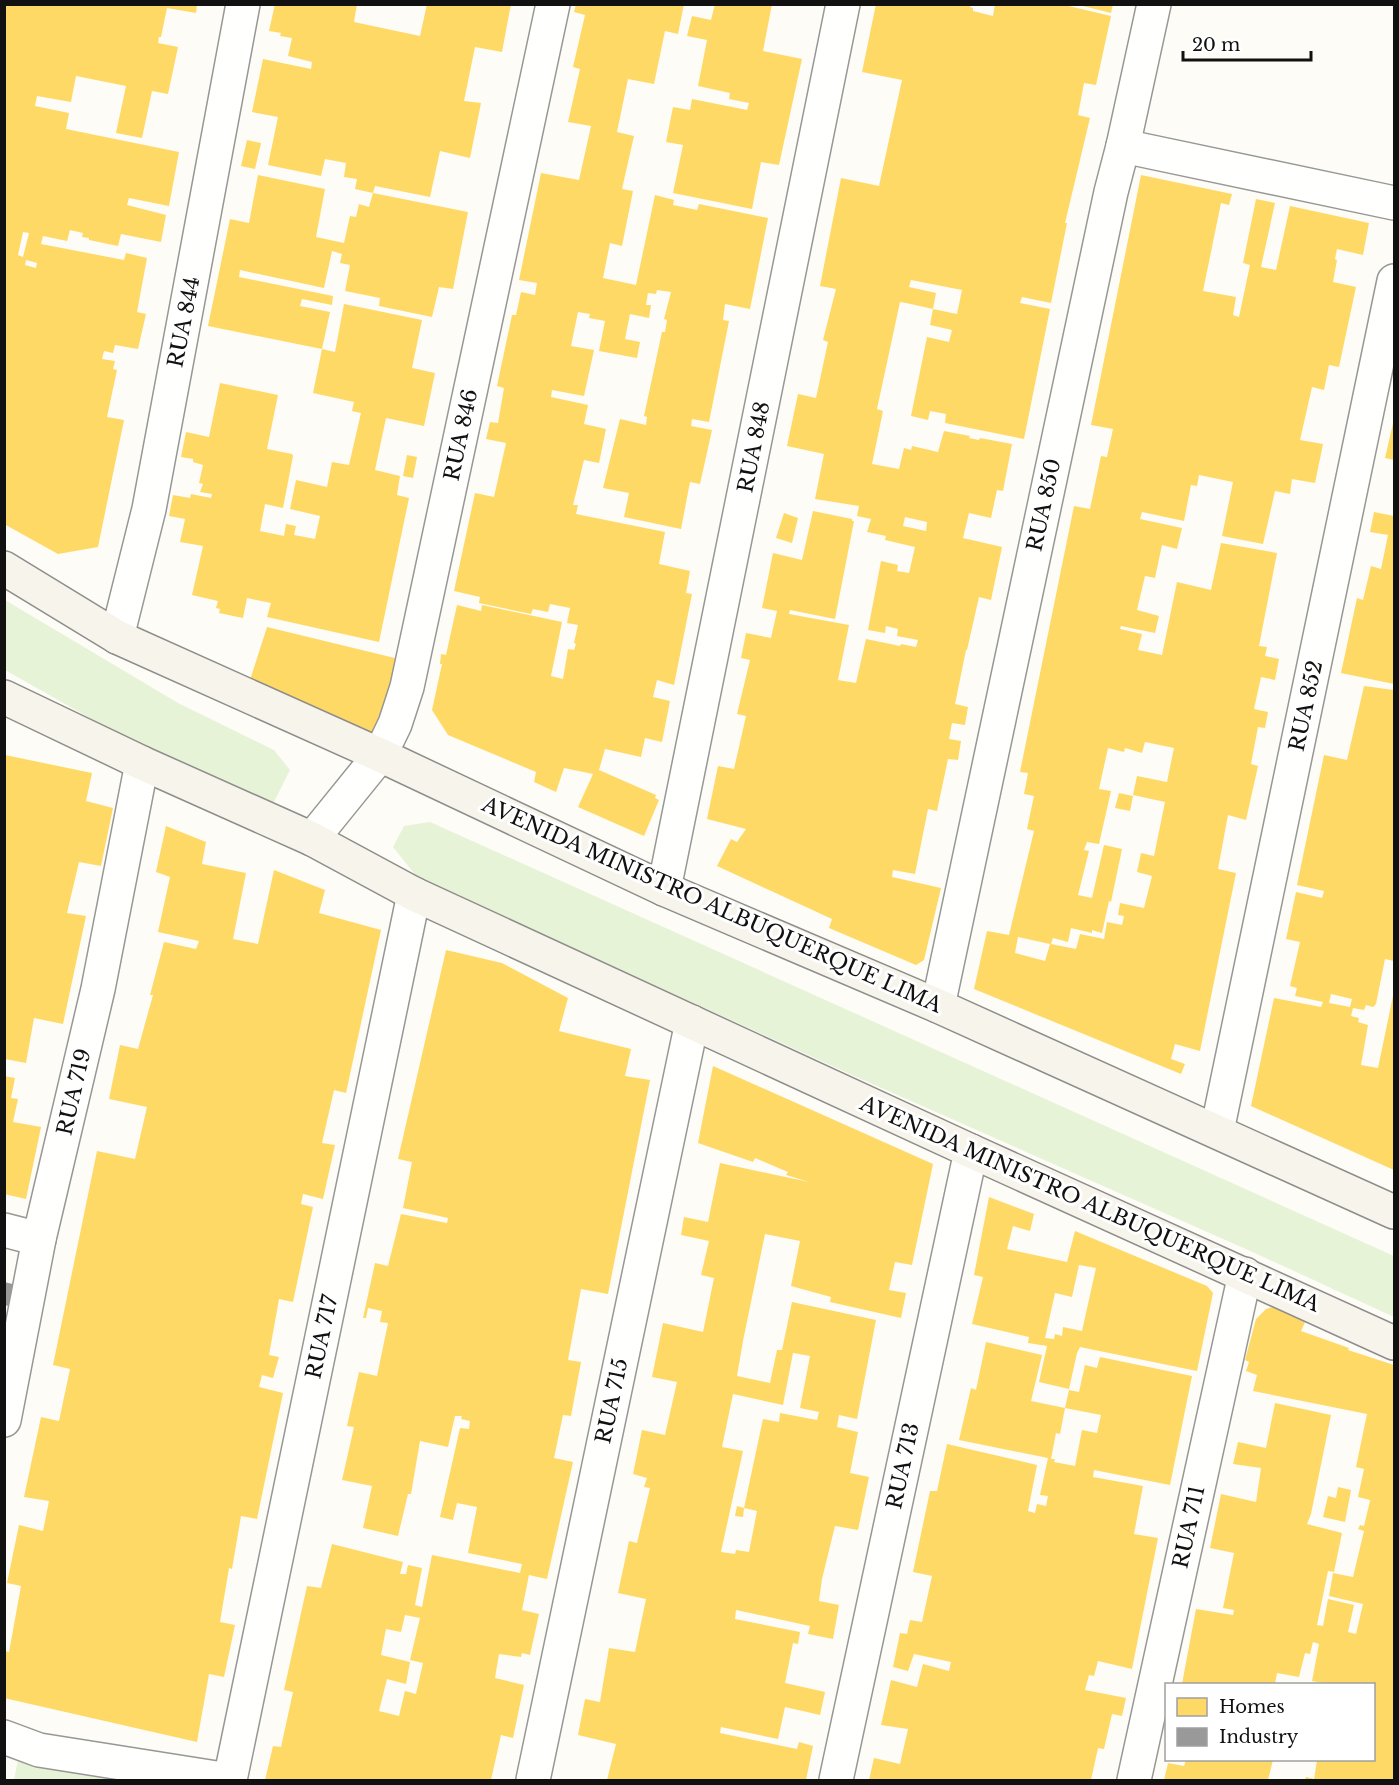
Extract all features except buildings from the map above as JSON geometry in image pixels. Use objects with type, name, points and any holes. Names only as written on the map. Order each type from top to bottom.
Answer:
[{"type":"street","name":"RUA 844","points":[[117,637],[149,509],[243,4]]},
{"type":"street","name":"RUA 846","points":[[312,839],[380,755],[395,724],[407,687],[553,4]]},
{"type":"street","name":"RUA 848","points":[[664,889],[843,4]]},
{"type":"street","name":"RUA 850","points":[[938,1006],[1110,192],[1123,146],[1154,4]]},
{"type":"street","points":[[1123,146],[1395,203]]},
{"type":"street","name":"RUA 852","points":[[1217,1131],[1395,281]]},
{"type":"street","name":"AVENIDA MINISTRO ALBUQUERQUE LIMA","points":[[4,568],[117,637],[380,755],[664,889],[938,1006],[1395,1212]]},
{"type":"street","name":"AVENIDA MINISTRO ALBUQUERQUE LIMA","points":[[4,697],[142,763],[312,839],[414,894],[1395,1342]]},
{"type":"street","name":"RUA 719","points":[[4,1420],[39,1239],[98,989],[142,763]]},
{"type":"street","name":"RUA 717","points":[[230,1780],[414,894]]},
{"type":"street","name":"RUA 715","points":[[533,1780],[692,1022]]},
{"type":"street","name":"RUA 713","points":[[836,1780],[971,1150]]},
{"type":"street","points":[[4,1230],[39,1239]]},
{"type":"street","name":"RUA 711","points":[[1134,1780],[1245,1274]]},
{"type":"street","points":[[4,1737],[39,1750],[230,1780]]},
{"type":"green space","points":[[5,600],[178,703],[274,750],[290,770],[274,802],[250,802],[118,734],[5,670]]},
{"type":"green space","points":[[430,822],[1394,1256],[1394,1317],[852,1075],[417,877],[393,847],[404,826]]},
{"type":"green space","points":[[18,1760],[118,1780],[14,1780]]}]
